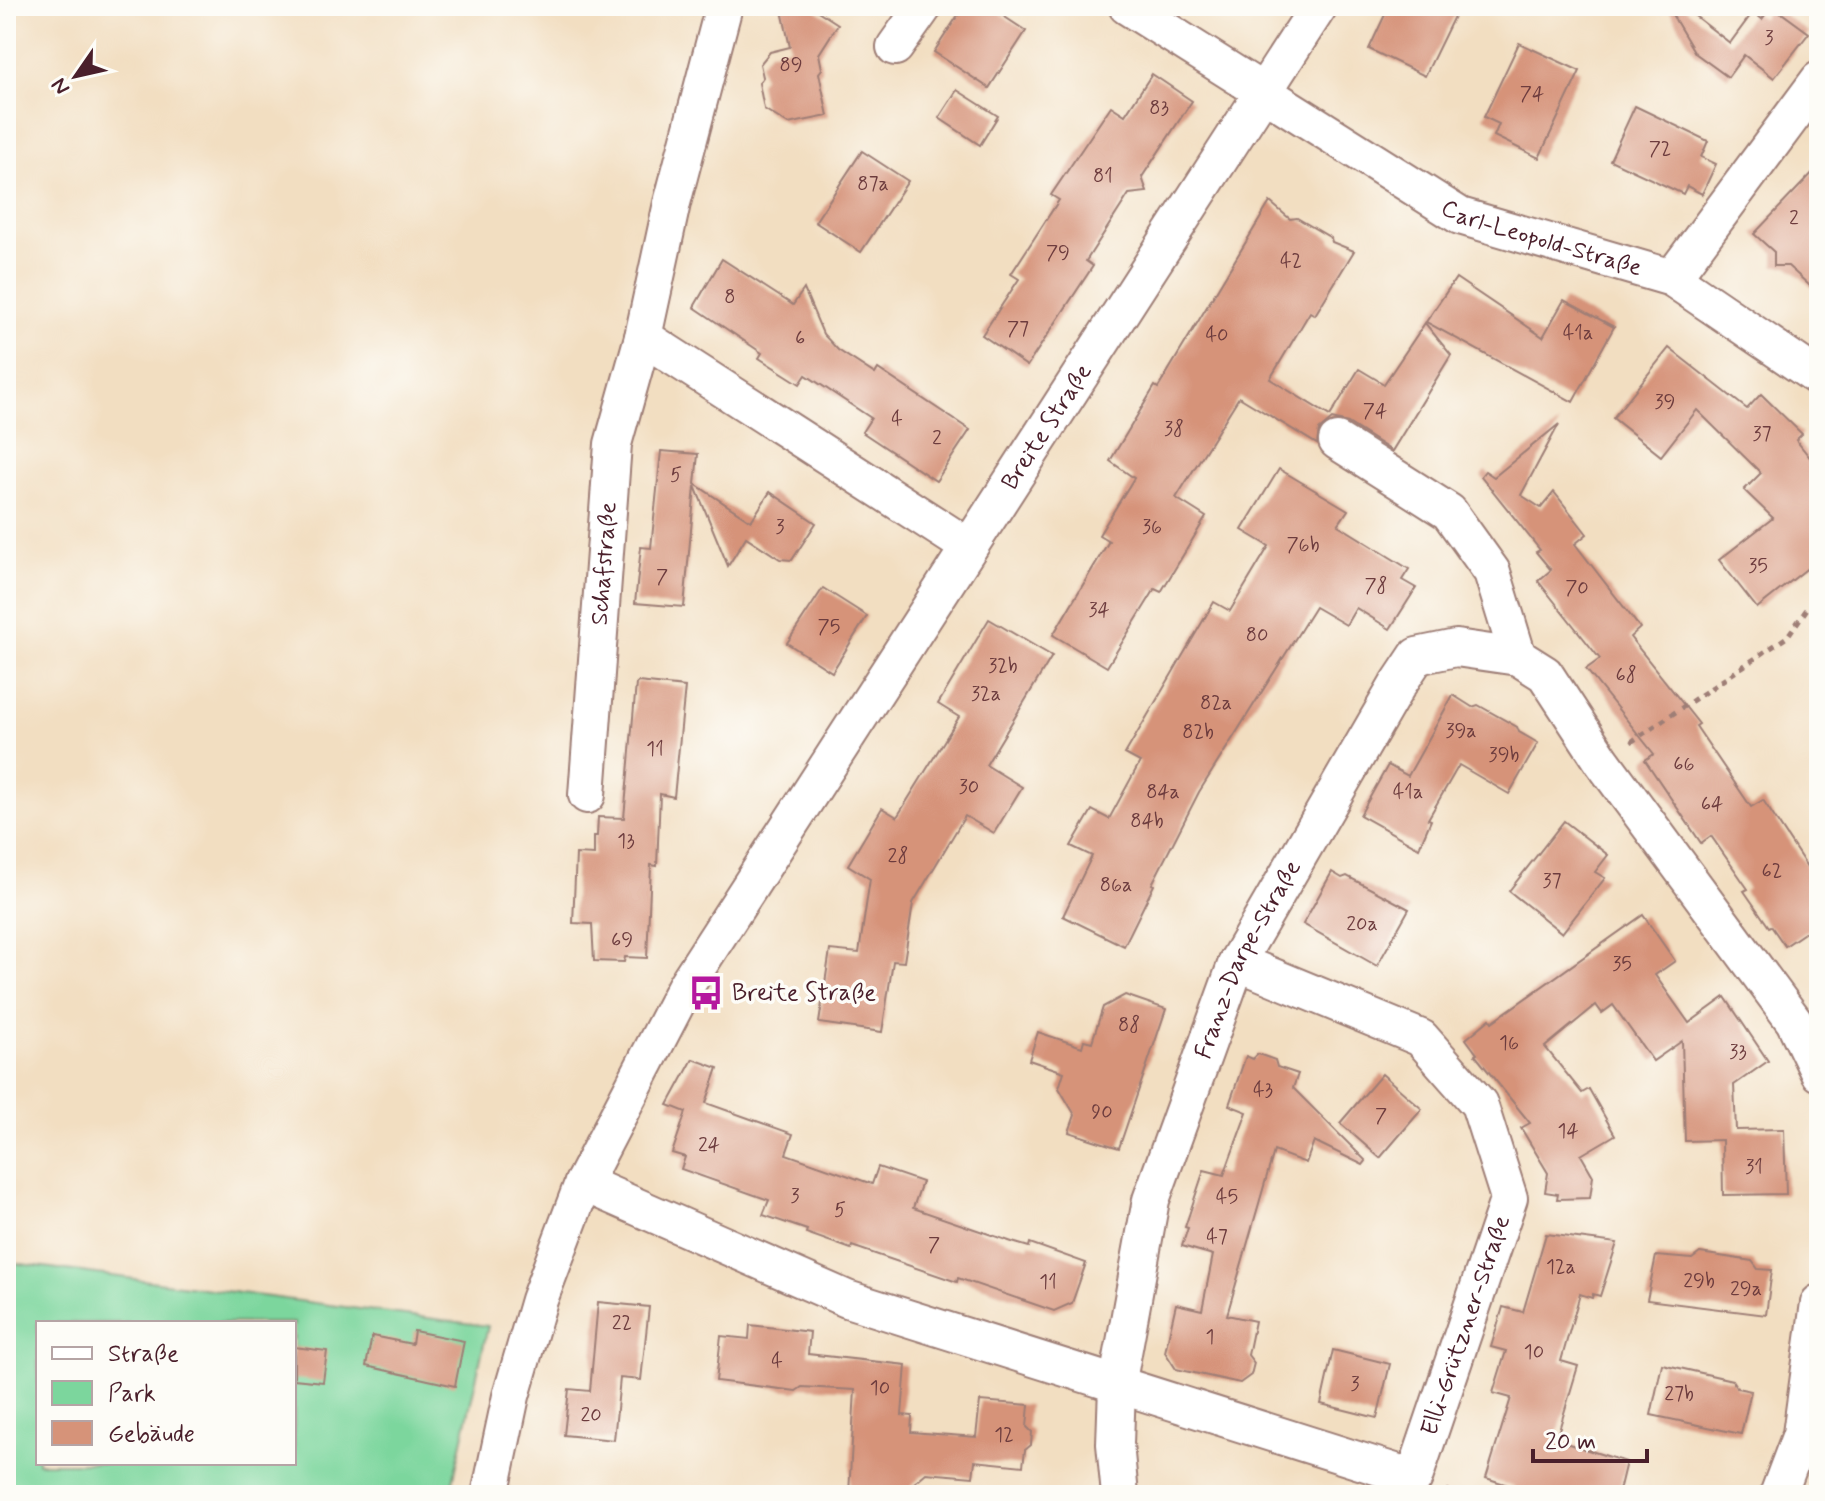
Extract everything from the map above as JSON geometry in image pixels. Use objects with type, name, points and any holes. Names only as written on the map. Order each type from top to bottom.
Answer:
[{"type":"street","name":"Schafstraße","points":[[587,795],[613,444],[643,337],[672,203],[724,6]]},
{"type":"street","points":[[895,47],[924,6]]},
{"type":"street","points":[[1127,6],[1264,94]]},
{"type":"street","name":"Breite Straße","points":[[490,1495],[511,1396],[539,1300],[583,1183],[686,985],[1319,6]]},
{"type":"street","points":[[1672,278],[1819,80]]},
{"type":"street","name":"Carl-Leopold-Straße","points":[[1264,94],[1460,216],[1672,278],[1819,378]]},
{"type":"street","points":[[643,337],[969,547]]},
{"type":"street","points":[[1337,441],[1449,512],[1492,572],[1518,657]]},
{"type":"street","name":"Franz-Darpe-Straße","points":[[1120,1495],[1115,1444],[1117,1386],[1151,1200],[1237,962],[1417,656],[1456,648],[1518,657],[1545,674],[1602,761],[1794,1021],[1819,1073]]},
{"type":"street","name":"Elli-Grützner-Straße","points":[[1117,1386],[1414,1478],[1509,1198],[1479,1104],[1421,1038],[1237,962]]},
{"type":"street","points":[[583,1183],[847,1299],[1117,1386]]},
{"type":"street","points":[[1778,1495],[1801,1434],[1819,1303]]},
{"type":"path","points":[[1602,761],[1787,637],[1819,592]]},
{"type":"green space","points":[[6,1262],[488,1326],[450,1495],[6,1495]]},
{"type":"building","points":[[781,6],[810,6],[838,24],[819,54],[822,69],[819,73],[828,116],[788,124],[764,109],[759,83],[763,77],[760,64],[770,52],[790,47]]},
{"type":"building","points":[[964,6],[988,6],[1026,31],[989,88],[934,52]]},
{"type":"building","points":[[1389,6],[1459,6],[1425,76],[1369,49]]},
{"type":"building","points":[[1667,6],[1682,6],[1730,43],[1753,12],[1762,19],[1772,6],[1809,33],[1774,78],[1744,55],[1728,77],[1695,53]]},
{"type":"building","points":[[1519,43],[1580,71],[1539,158],[1494,136],[1499,124],[1484,117]]},
{"type":"building","points":[[1152,74],[1192,101],[1142,177],[1147,192],[1129,194],[1086,261],[1093,266],[1027,366],[982,335],[1019,279],[1011,274],[1059,200],[1051,195],[1111,106],[1125,115]]},
{"type":"building","points":[[957,90],[998,116],[980,145],[939,118]]},
{"type":"building","points":[[1635,106],[1708,141],[1701,157],[1716,164],[1702,194],[1687,186],[1683,194],[1610,160]]},
{"type":"building","points":[[862,151],[908,181],[861,252],[815,222]]},
{"type":"building","points":[[1819,166],[1819,294],[1788,266],[1774,266],[1774,252],[1754,234]]},
{"type":"building","points":[[1270,202],[1290,219],[1297,218],[1331,238],[1332,242],[1354,251],[1315,315],[1310,312],[1270,379],[1330,416],[1359,369],[1384,384],[1425,323],[1451,355],[1392,451],[1348,423],[1332,419],[1319,430],[1317,444],[1239,397],[1176,498],[1206,517],[1161,592],[1155,589],[1107,667],[1053,635],[1109,541],[1099,535],[1134,478],[1110,461],[1155,386],[1158,388]]},
{"type":"building","points":[[722,259],[793,305],[804,289],[823,334],[838,350],[875,374],[878,369],[970,430],[936,481],[862,432],[871,418],[806,375],[800,384],[759,358],[762,353],[694,307]]},
{"type":"building","points":[[1456,278],[1543,337],[1564,300],[1614,327],[1573,402],[1426,322]]},
{"type":"building","points":[[1669,348],[1747,409],[1761,394],[1802,434],[1796,440],[1819,469],[1819,559],[1757,608],[1719,560],[1773,518],[1744,490],[1761,473],[1697,410],[1661,456],[1613,418]]},
{"type":"building","points":[[1559,424],[1521,495],[1541,508],[1554,492],[1587,534],[1575,544],[1640,628],[1630,637],[1699,724],[1696,726],[1751,807],[1763,800],[1819,885],[1819,923],[1785,946],[1744,891],[1748,889],[1711,836],[1701,843],[1645,760],[1654,754],[1586,669],[1600,659],[1538,581],[1551,570],[1536,552],[1540,550],[1481,476],[1485,471],[1494,477]]},
{"type":"building","points":[[661,451],[698,454],[695,484],[751,521],[770,492],[816,523],[792,560],[780,559],[746,537],[728,566],[695,486],[684,607],[635,603],[641,547],[651,548]]},
{"type":"building","points":[[1279,469],[1348,510],[1338,525],[1409,569],[1402,580],[1416,588],[1390,629],[1356,608],[1346,625],[1315,607],[1199,792],[1124,946],[1063,916],[1092,856],[1071,846],[1092,810],[1109,819],[1140,762],[1125,754],[1214,602],[1230,611],[1269,546],[1242,530]]},
{"type":"building","points":[[823,588],[867,616],[832,672],[787,643]]},
{"type":"building","points":[[989,619],[1052,656],[986,765],[1022,787],[994,833],[965,816],[913,903],[904,962],[893,961],[882,1032],[819,1023],[830,950],[859,953],[870,879],[848,865],[882,808],[897,817],[959,717],[938,704]]},
{"type":"building","points":[[638,682],[685,687],[674,797],[660,794],[657,866],[651,865],[647,958],[625,957],[624,962],[594,961],[592,924],[573,923],[576,854],[594,855],[598,817],[624,818]]},
{"type":"building","points":[[1453,695],[1517,727],[1519,732],[1538,743],[1509,794],[1459,765],[1428,819],[1431,820],[1419,848],[1360,815],[1388,765],[1408,776]]},
{"type":"building","points":[[1564,821],[1608,855],[1595,872],[1605,878],[1562,933],[1509,891]]},
{"type":"building","points":[[1332,872],[1342,878],[1347,876],[1409,909],[1377,966],[1303,924]]},
{"type":"building","points":[[1643,915],[1675,961],[1655,975],[1689,1023],[1725,997],[1768,1061],[1734,1085],[1736,1130],[1784,1129],[1786,1194],[1723,1195],[1722,1140],[1685,1141],[1682,1041],[1653,1061],[1613,1005],[1602,1013],[1596,1005],[1545,1047],[1582,1093],[1589,1089],[1615,1135],[1581,1155],[1593,1176],[1590,1198],[1557,1199],[1558,1194],[1545,1192],[1548,1173],[1521,1128],[1530,1123],[1475,1055],[1466,1039],[1490,1019],[1492,1022]]},
{"type":"building","points":[[1125,995],[1166,1009],[1119,1148],[1069,1132],[1075,1115],[1059,1088],[1064,1072],[1029,1060],[1038,1032],[1082,1047],[1084,1040],[1092,1042],[1103,1007]]},
{"type":"building","points":[[1258,1054],[1275,1060],[1277,1067],[1298,1074],[1293,1088],[1366,1161],[1363,1165],[1314,1141],[1306,1163],[1274,1151],[1227,1315],[1255,1321],[1248,1355],[1254,1363],[1251,1375],[1240,1383],[1176,1369],[1165,1352],[1176,1304],[1202,1310],[1213,1255],[1182,1246],[1188,1228],[1185,1227],[1204,1170],[1224,1175],[1247,1112],[1229,1105],[1246,1056],[1253,1059]]},
{"type":"building","points":[[693,1059],[718,1068],[706,1103],[793,1134],[786,1154],[872,1184],[878,1167],[922,1182],[913,1208],[1012,1242],[1029,1247],[1030,1243],[1086,1263],[1072,1303],[1054,1311],[958,1278],[957,1282],[852,1246],[851,1249],[763,1215],[769,1200],[681,1169],[685,1157],[672,1153],[686,1112],[668,1105]]},
{"type":"building","points":[[1382,1074],[1422,1109],[1380,1158],[1340,1123]]},
{"type":"building","points":[[1546,1234],[1617,1243],[1600,1296],[1593,1294],[1592,1298],[1580,1294],[1561,1361],[1578,1366],[1556,1440],[1626,1462],[1618,1495],[1512,1495],[1514,1487],[1486,1478],[1511,1398],[1493,1393],[1506,1351],[1491,1347],[1503,1307],[1523,1312]]},
{"type":"building","points":[[1700,1253],[1752,1261],[1758,1269],[1772,1270],[1766,1315],[1647,1300],[1656,1256],[1692,1259]]},
{"type":"building","points":[[598,1302],[649,1307],[641,1380],[620,1378],[614,1440],[564,1435],[569,1389],[590,1391]]},
{"type":"building","points":[[750,1325],[810,1332],[808,1354],[906,1365],[902,1415],[912,1416],[911,1432],[976,1437],[980,1401],[1029,1405],[1027,1427],[1032,1432],[1031,1445],[1025,1450],[1023,1466],[975,1461],[973,1477],[926,1473],[900,1495],[849,1493],[855,1390],[802,1387],[796,1391],[716,1381],[721,1336],[749,1339]]},
{"type":"building","points":[[414,1331],[464,1341],[455,1386],[366,1366],[372,1336],[412,1344]]},
{"type":"building","points":[[296,1347],[327,1351],[323,1382],[296,1379]]},
{"type":"building","points":[[1333,1350],[1390,1364],[1377,1418],[1321,1404]]},
{"type":"building","points":[[1662,1364],[1732,1380],[1737,1388],[1751,1391],[1741,1434],[1651,1415]]},
{"type":"place","name":"Breite Straße","points":[[706,993]]}]
